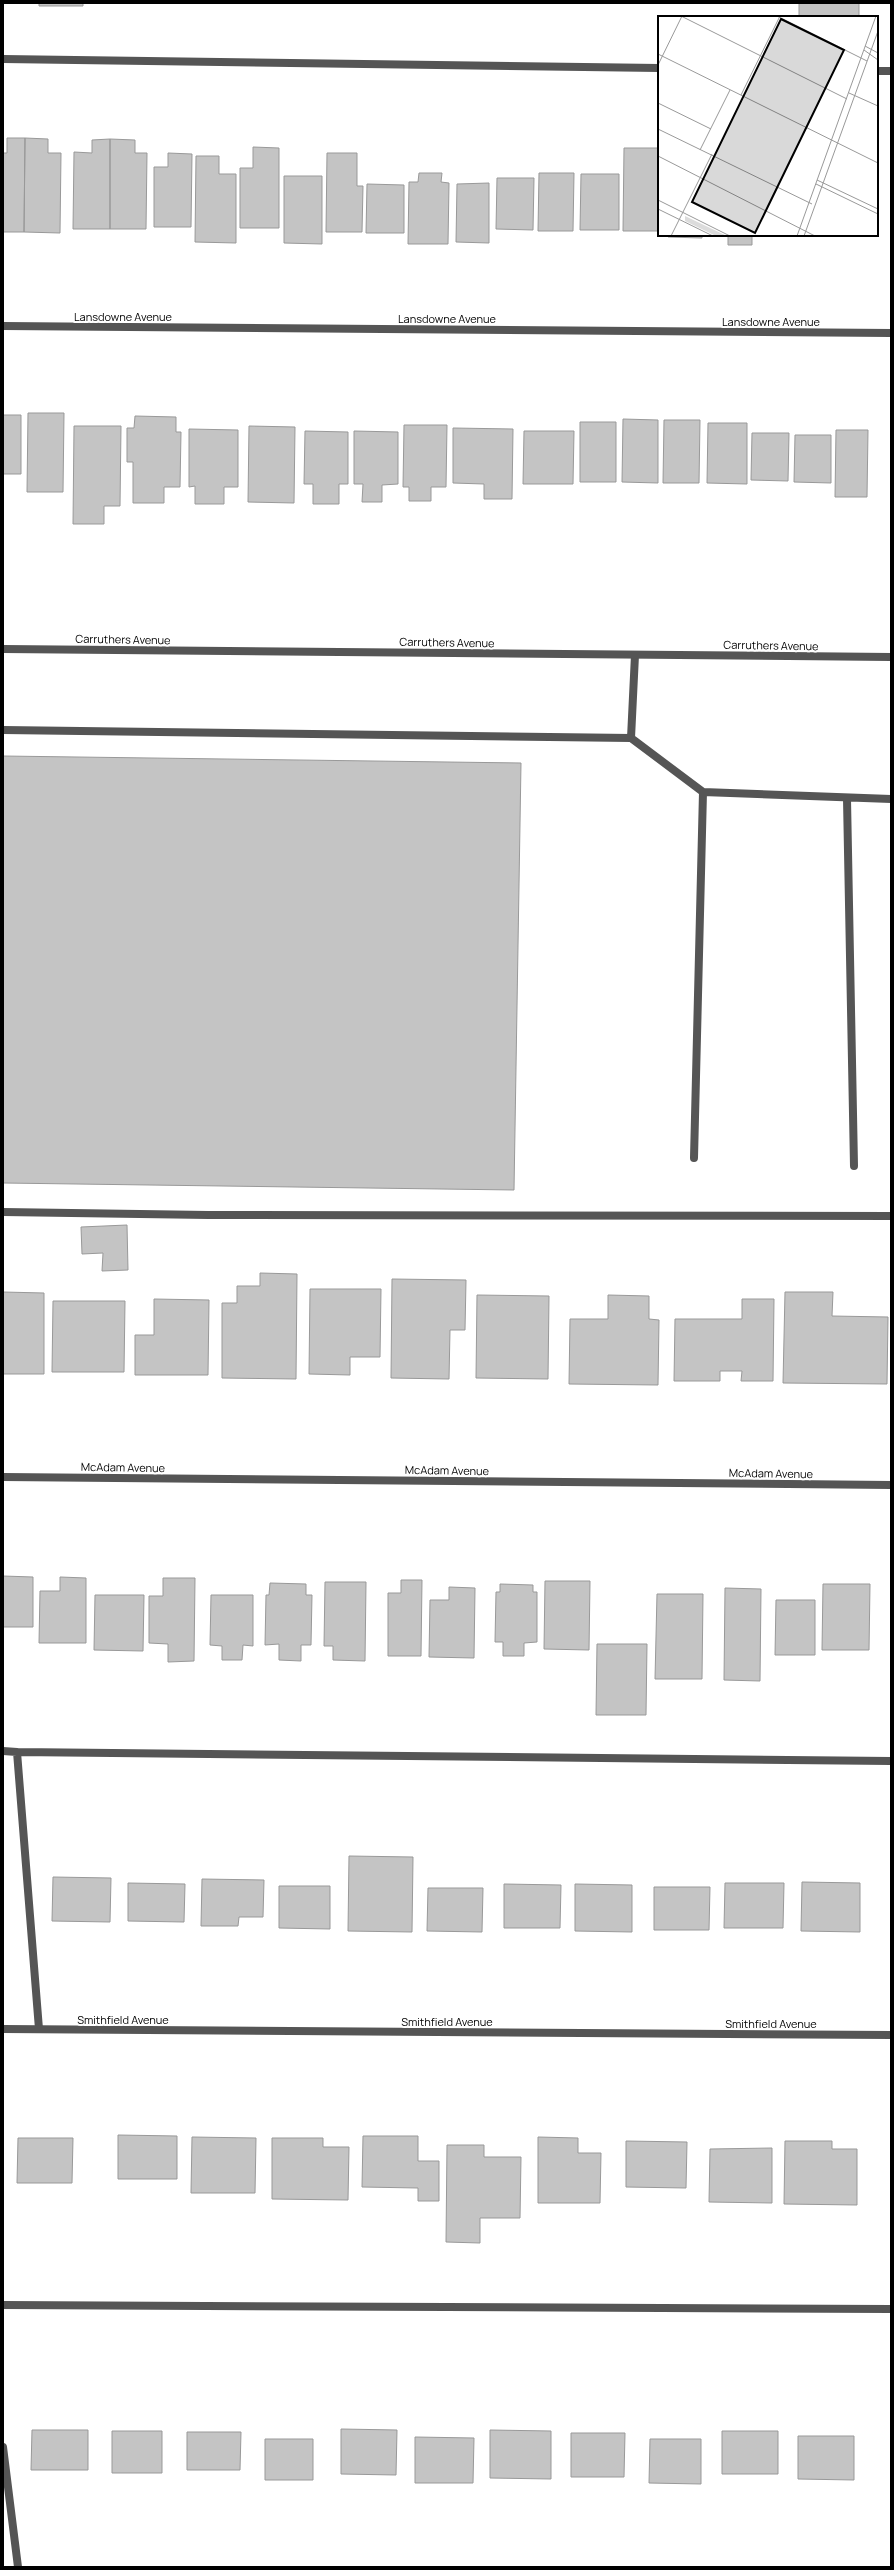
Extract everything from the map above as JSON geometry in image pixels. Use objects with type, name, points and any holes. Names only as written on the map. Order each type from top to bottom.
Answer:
[{"type":"street","points":[[3,59],[658,68]]},
{"type":"street","points":[[878,71],[891,71]]},
{"type":"street","name":"Lansdowne Avenue","points":[[3,326],[891,333]]},
{"type":"street","name":"Carruthers Avenue","points":[[3,648],[891,657]]},
{"type":"street","points":[[631,738],[635,655]]},
{"type":"street","points":[[3,730],[631,738],[703,792],[891,800]]},
{"type":"street","points":[[694,1158],[703,792]]},
{"type":"street","points":[[847,799],[854,1166]]},
{"type":"street","points":[[3,1212],[208,1215],[891,1216]]},
{"type":"street","name":"McAdam Avenue","points":[[3,1477],[891,1485]]},
{"type":"street","points":[[3,1751],[891,1761]]},
{"type":"street","points":[[17,1752],[39,2029]]},
{"type":"street","name":"Smithfield Avenue","points":[[3,2029],[891,2035]]},
{"type":"street","points":[[3,2305],[891,2308]]},
{"type":"street","points":[[3,2447],[18,2567]]},
{"type":"building","points":[[39,3],[83,3],[83,6],[39,6]]},
{"type":"building","points":[[799,3],[859,3],[859,16],[799,16]]},
{"type":"building","points":[[7,138],[25,138],[24,232],[3,232],[3,153],[7,153]]},
{"type":"building","points":[[25,138],[48,139],[48,153],[61,153],[60,233],[24,232]]},
{"type":"building","points":[[110,139],[135,140],[135,153],[147,153],[146,229],[110,229]]},
{"type":"building","points":[[110,139],[110,229],[73,229],[74,152],[92,153],[92,140]]},
{"type":"building","points":[[253,147],[279,148],[279,228],[240,228],[240,168],[253,168]]},
{"type":"building","points":[[624,148],[658,148],[658,231],[623,231]]},
{"type":"building","points":[[168,153],[192,154],[191,227],[154,227],[154,167],[168,167]]},
{"type":"building","points":[[327,153],[357,153],[357,186],[363,186],[362,232],[326,232]]},
{"type":"building","points":[[196,156],[219,156],[219,174],[236,174],[236,243],[195,242]]},
{"type":"building","points":[[419,173],[442,173],[441,182],[449,183],[448,244],[408,244],[409,182],[418,182]]},
{"type":"building","points":[[539,173],[574,173],[573,231],[538,231]]},
{"type":"building","points":[[581,174],[619,174],[619,230],[580,230]]},
{"type":"building","points":[[284,176],[322,176],[322,244],[284,243]]},
{"type":"building","points":[[497,178],[534,178],[533,230],[496,229]]},
{"type":"building","points":[[489,183],[489,243],[456,242],[457,184]]},
{"type":"building","points":[[367,184],[404,185],[404,233],[366,233]]},
{"type":"building","points":[[702,236],[702,238],[668,237]]},
{"type":"building","points":[[728,236],[752,236],[752,245],[728,245]]},
{"type":"building","points":[[28,413],[64,413],[63,492],[27,492]]},
{"type":"building","points":[[3,415],[21,415],[21,474],[3,474]]},
{"type":"building","points":[[135,416],[176,417],[176,432],[181,432],[180,487],[164,487],[164,503],[133,503],[133,462],[127,462],[127,428],[134,428]]},
{"type":"building","points":[[623,419],[658,420],[658,483],[622,482]]},
{"type":"building","points":[[664,420],[700,420],[699,483],[663,483]]},
{"type":"building","points":[[580,422],[616,422],[616,482],[580,482]]},
{"type":"building","points":[[708,423],[747,423],[747,484],[707,483]]},
{"type":"building","points":[[404,425],[447,425],[446,487],[431,487],[431,501],[409,501],[409,487],[403,487]]},
{"type":"building","points":[[74,426],[121,426],[120,506],[104,506],[104,524],[73,524]]},
{"type":"building","points":[[249,426],[295,427],[294,503],[248,502]]},
{"type":"building","points":[[453,428],[513,429],[512,499],[484,499],[484,484],[453,483]]},
{"type":"building","points":[[189,429],[238,430],[238,487],[224,487],[224,504],[195,504],[195,486],[189,487]]},
{"type":"building","points":[[836,430],[868,430],[867,497],[835,497]]},
{"type":"building","points":[[305,431],[348,432],[348,484],[339,484],[339,504],[313,504],[313,484],[304,484]]},
{"type":"building","points":[[354,431],[398,432],[398,484],[382,485],[382,502],[362,502],[363,484],[354,484]]},
{"type":"building","points":[[524,431],[574,431],[573,484],[523,484]]},
{"type":"building","points":[[752,433],[789,433],[788,481],[751,480]]},
{"type":"building","points":[[795,435],[831,435],[831,483],[794,482]]},
{"type":"building","points":[[3,756],[521,763],[514,1190],[3,1183]]},
{"type":"building","points":[[127,1225],[128,1270],[102,1271],[103,1253],[82,1254],[81,1227]]},
{"type":"building","points":[[260,1273],[297,1274],[296,1379],[222,1378],[222,1303],[237,1303],[237,1286],[260,1286]]},
{"type":"building","points":[[392,1279],[466,1280],[465,1330],[450,1330],[449,1379],[391,1378]]},
{"type":"building","points":[[310,1289],[381,1289],[380,1357],[350,1357],[350,1375],[309,1374]]},
{"type":"building","points":[[3,1292],[44,1293],[44,1374],[3,1374]]},
{"type":"building","points":[[785,1292],[833,1292],[832,1316],[888,1317],[887,1384],[783,1383]]},
{"type":"building","points":[[477,1295],[549,1296],[548,1379],[476,1378]]},
{"type":"building","points":[[608,1295],[649,1296],[649,1319],[659,1320],[658,1385],[569,1384],[570,1319],[608,1319]]},
{"type":"building","points":[[154,1299],[209,1300],[208,1375],[135,1375],[135,1335],[154,1335]]},
{"type":"building","points":[[742,1299],[774,1299],[773,1381],[741,1381],[742,1371],[720,1371],[720,1381],[674,1381],[675,1319],[742,1319]]},
{"type":"building","points":[[53,1301],[125,1301],[124,1372],[52,1372]]},
{"type":"building","points":[[3,1576],[33,1577],[33,1627],[3,1627]]},
{"type":"building","points":[[60,1577],[86,1578],[86,1643],[39,1643],[40,1591],[60,1591]]},
{"type":"building","points":[[163,1578],[195,1578],[194,1661],[168,1662],[168,1644],[149,1643],[149,1596],[163,1596]]},
{"type":"building","points":[[401,1580],[422,1580],[421,1656],[388,1656],[388,1593],[401,1593]]},
{"type":"building","points":[[545,1581],[590,1581],[589,1650],[544,1649]]},
{"type":"building","points":[[325,1582],[366,1582],[365,1661],[333,1660],[333,1646],[324,1646]]},
{"type":"building","points":[[270,1583],[306,1584],[306,1595],[312,1595],[311,1645],[301,1645],[301,1661],[279,1660],[279,1644],[265,1645],[266,1595],[269,1595]]},
{"type":"building","points":[[500,1584],[533,1585],[533,1592],[537,1592],[537,1642],[524,1643],[524,1656],[503,1656],[503,1642],[495,1642],[496,1592],[500,1592]]},
{"type":"building","points":[[823,1584],[870,1584],[869,1650],[822,1650]]},
{"type":"building","points":[[449,1587],[475,1588],[474,1658],[429,1657],[430,1600],[449,1600]]},
{"type":"building","points":[[725,1588],[761,1589],[760,1681],[724,1680]]},
{"type":"building","points":[[657,1594],[703,1594],[702,1679],[655,1679]]},
{"type":"building","points":[[95,1595],[144,1595],[143,1651],[94,1650]]},
{"type":"building","points":[[211,1595],[253,1595],[253,1646],[243,1645],[242,1660],[222,1660],[222,1646],[210,1645]]},
{"type":"building","points":[[776,1600],[815,1600],[815,1655],[775,1655]]},
{"type":"building","points":[[597,1644],[647,1644],[646,1715],[596,1715]]},
{"type":"building","points":[[349,1856],[413,1857],[412,1932],[348,1931]]},
{"type":"building","points":[[53,1877],[111,1878],[110,1922],[52,1921]]},
{"type":"building","points":[[202,1879],[264,1880],[263,1917],[239,1917],[238,1926],[201,1926]]},
{"type":"building","points":[[802,1882],[860,1883],[860,1932],[801,1931]]},
{"type":"building","points":[[128,1883],[185,1884],[184,1922],[128,1921]]},
{"type":"building","points":[[725,1883],[784,1883],[783,1928],[724,1928]]},
{"type":"building","points":[[504,1884],[561,1885],[560,1928],[504,1928]]},
{"type":"building","points":[[575,1884],[632,1885],[632,1932],[575,1931]]},
{"type":"building","points":[[279,1886],[330,1886],[330,1929],[279,1928]]},
{"type":"building","points":[[654,1887],[710,1887],[709,1930],[654,1930]]},
{"type":"building","points":[[428,1888],[483,1888],[482,1932],[427,1931]]},
{"type":"building","points":[[118,2135],[177,2136],[177,2179],[118,2179]]},
{"type":"building","points":[[363,2136],[418,2136],[418,2161],[439,2161],[439,2201],[418,2201],[418,2188],[362,2187]]},
{"type":"building","points":[[192,2137],[256,2138],[255,2193],[191,2193]]},
{"type":"building","points":[[538,2137],[578,2138],[578,2153],[601,2153],[600,2203],[538,2203]]},
{"type":"building","points":[[18,2138],[73,2138],[72,2183],[17,2183]]},
{"type":"building","points":[[272,2138],[323,2138],[323,2147],[349,2147],[348,2200],[272,2199]]},
{"type":"building","points":[[626,2141],[687,2142],[686,2188],[626,2187]]},
{"type":"building","points":[[785,2141],[832,2141],[832,2149],[857,2149],[857,2205],[784,2204]]},
{"type":"building","points":[[447,2145],[484,2145],[484,2157],[521,2157],[520,2218],[480,2218],[480,2243],[446,2242]]},
{"type":"building","points":[[772,2148],[772,2203],[709,2202],[710,2149]]},
{"type":"building","points":[[341,2429],[397,2430],[396,2475],[341,2474]]},
{"type":"building","points":[[32,2430],[88,2430],[88,2470],[31,2470]]},
{"type":"building","points":[[490,2430],[551,2431],[551,2479],[490,2478]]},
{"type":"building","points":[[112,2431],[162,2431],[162,2473],[112,2473]]},
{"type":"building","points":[[722,2431],[778,2431],[778,2474],[722,2474]]},
{"type":"building","points":[[187,2432],[241,2432],[240,2470],[187,2470]]},
{"type":"building","points":[[571,2433],[625,2433],[624,2477],[571,2477]]},
{"type":"building","points":[[798,2436],[854,2436],[854,2480],[798,2479]]},
{"type":"building","points":[[415,2437],[474,2438],[473,2483],[415,2483]]},
{"type":"building","points":[[265,2439],[313,2439],[313,2480],[265,2480]]},
{"type":"building","points":[[650,2439],[701,2439],[701,2484],[649,2483]]}]
